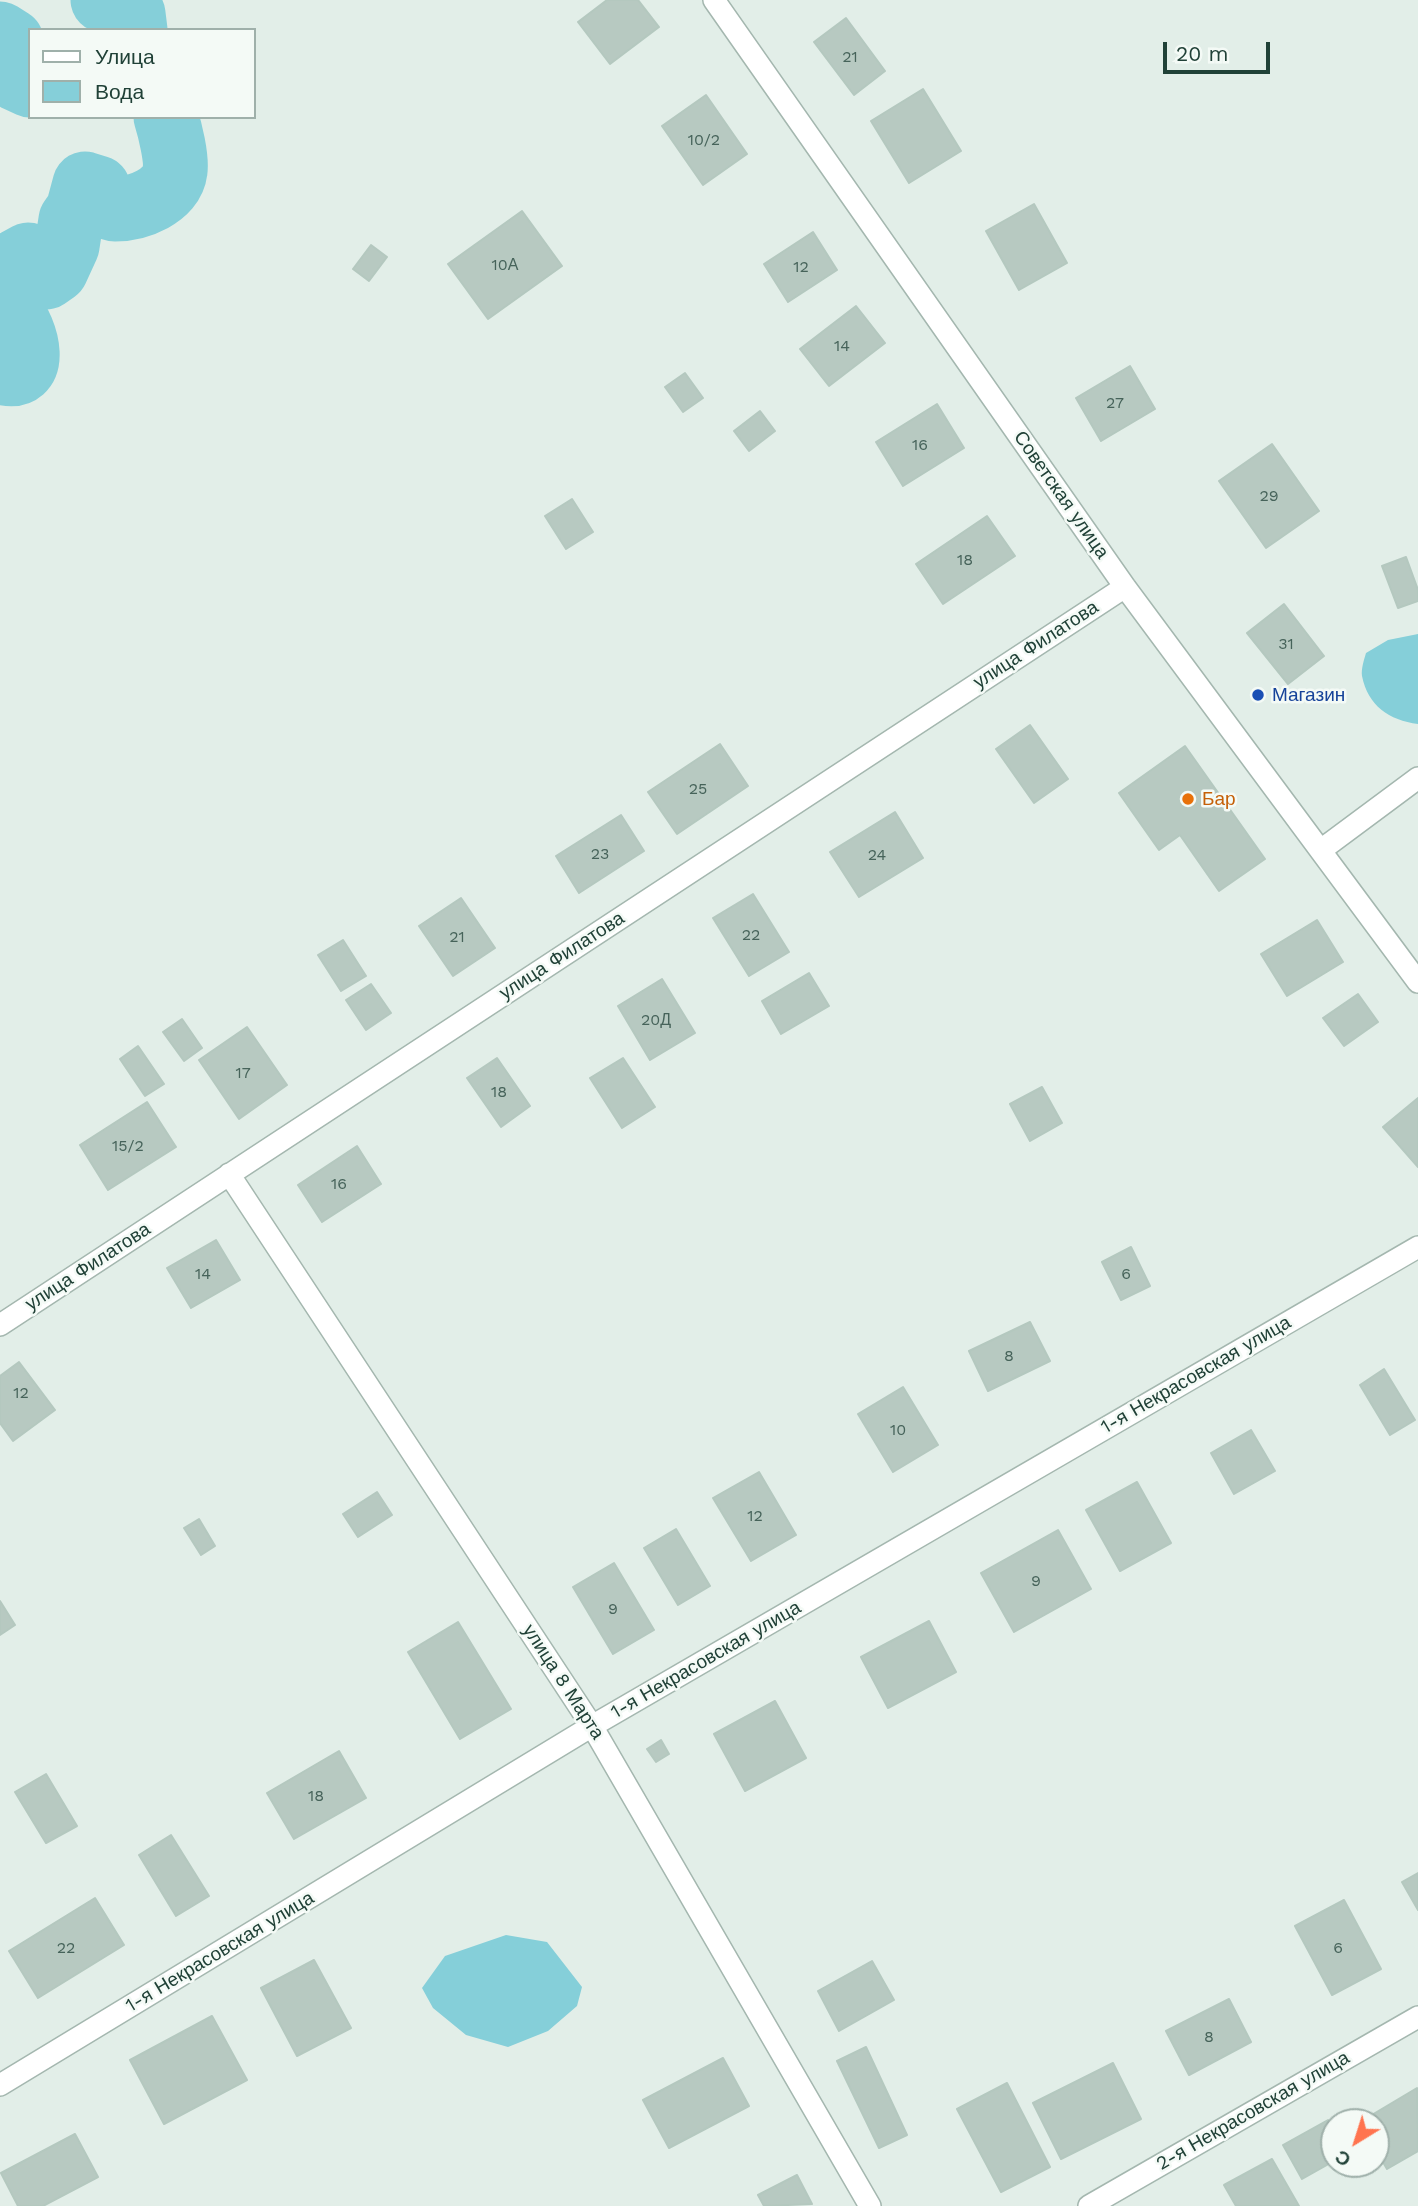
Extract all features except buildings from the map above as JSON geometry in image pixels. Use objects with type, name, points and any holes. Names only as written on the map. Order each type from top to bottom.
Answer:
[{"type":"street","name":"Советская улица","points":[[714,0],[1125,587],[1418,982]]},
{"type":"street","name":"улица Филатова","points":[[0,1325],[1125,587]]},
{"type":"street","points":[[1321,850],[1418,778]]},
{"type":"street","name":"улица 8 Марта","points":[[229,1174],[592,1726],[870,2206]]},
{"type":"street","name":"1-я Некрасовская улица","points":[[0,2085],[592,1726],[1418,1247]]},
{"type":"street","name":"2-я Некрасовская улица","points":[[1089,2206],[1418,2017]]},
{"type":"water","points":[[1418,634],[1418,724],[1398,719],[1381,710],[1369,696],[1362,673],[1366,653],[1388,640]]},
{"type":"water","points":[[506,1935],[547,1942],[582,1987],[577,2006],[548,2031],[508,2047],[466,2035],[433,2008],[422,1988],[445,1956]]},
{"type":"waterway","points":[[103,0],[123,4],[133,14],[135,28]]},
{"type":"waterway","points":[[0,34],[11,41],[9,67],[17,79],[28,84]]},
{"type":"waterway","points":[[0,372],[13,374],[22,370],[26,363],[27,353],[22,330],[10,311],[18,275],[17,261],[28,255],[46,277],[56,270],[67,246],[71,220],[78,210],[85,184],[98,188],[101,203],[115,209],[134,207],[161,194],[173,180],[175,171],[173,144],[167,119]]},
{"type":"place","name":"Магазин","points":[[1258,695]]},
{"type":"place","name":"Бар","points":[[1188,799]]}]
